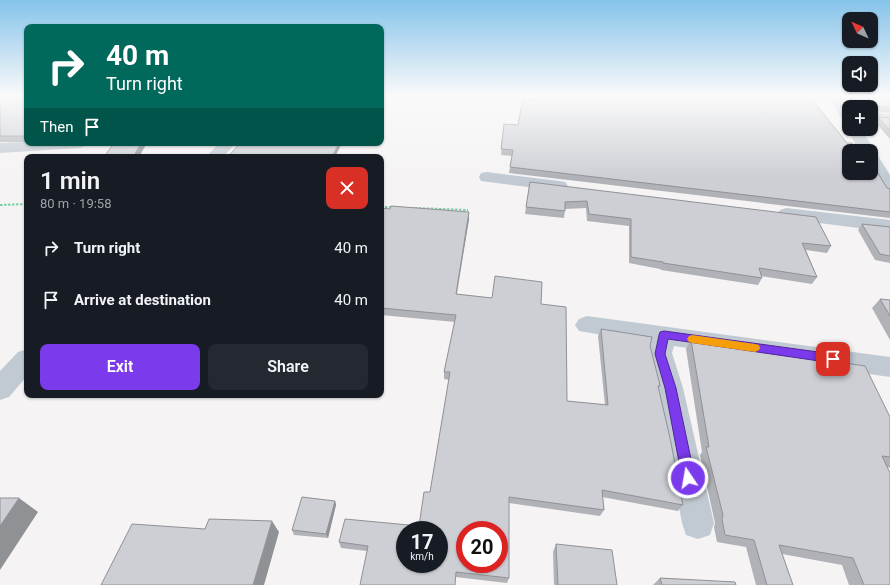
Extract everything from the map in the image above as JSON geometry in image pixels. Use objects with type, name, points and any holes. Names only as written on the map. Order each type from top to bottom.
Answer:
[{"type":"street","points":[[0,148],[32,146]]},
{"type":"street","points":[[217,154],[225,146]]},
{"type":"street","points":[[878,169],[890,190]]},
{"type":"street","points":[[487,177],[574,188]]},
{"type":"street","points":[[771,212],[890,226]]},
{"type":"street","points":[[587,325],[890,367]]},
{"type":"street","points":[[664,335],[660,354],[670,388],[698,523]]},
{"type":"street","points":[[0,389],[24,362]]},
{"type":"path","points":[[0,205],[24,204]]},
{"type":"path","points":[[384,207],[397,207]]},
{"type":"path","points":[[413,208],[468,210]]},
{"type":"building","points":[[0,122],[24,122],[24,136],[0,136]]},
{"type":"building","points":[[519,122],[830,122],[847,143],[853,144],[842,144],[842,180],[878,180],[878,173],[887,188],[890,189],[890,212],[510,167],[513,150],[501,149],[504,124],[518,125]]},
{"type":"building","points":[[883,122],[890,122],[890,131]]},
{"type":"building","points":[[112,146],[139,146],[135,154],[106,154]]},
{"type":"building","points":[[237,146],[338,146],[334,154],[231,154]]},
{"type":"building","points":[[530,182],[816,217],[831,246],[802,243],[817,277],[759,268],[762,278],[631,257],[631,219],[589,214],[587,201],[565,202],[565,211],[526,207]]},
{"type":"building","points":[[391,206],[469,212],[456,294],[492,298],[495,276],[542,282],[541,304],[566,307],[567,401],[608,405],[601,329],[652,337],[650,346],[659,381],[660,386],[658,386],[683,505],[602,490],[604,510],[509,497],[509,578],[465,573],[508,573],[508,521],[456,521],[455,585],[360,585],[368,546],[339,542],[345,519],[396,524],[396,573],[448,573],[448,521],[420,521],[424,492],[430,492],[450,372],[444,372],[456,315],[384,308],[384,208],[390,209]]},
{"type":"building","points":[[862,224],[890,227],[890,256],[880,254]]},
{"type":"building","points":[[880,299],[890,300],[890,316]]},
{"type":"building","points":[[691,340],[865,366],[890,417],[890,457],[882,456],[890,473],[890,585],[864,585],[853,558],[779,545],[793,585],[767,585],[754,540],[725,535],[722,519],[723,515],[706,447],[709,447]]},
{"type":"building","points":[[302,497],[335,501],[326,534],[292,530]]},
{"type":"building","points":[[0,498],[19,498],[0,526]]},
{"type":"building","points":[[209,519],[272,521],[253,585],[101,585],[132,524],[205,529]]},
{"type":"building","points":[[556,544],[612,550],[617,585],[558,585]]},
{"type":"building","points":[[660,578],[735,582],[736,585],[662,585]]},
{"type":"slow traffic","points":[[692,339],[755,348]]},
{"type":"route","points":[[688,478],[670,388],[660,354],[664,335],[833,359]]}]
